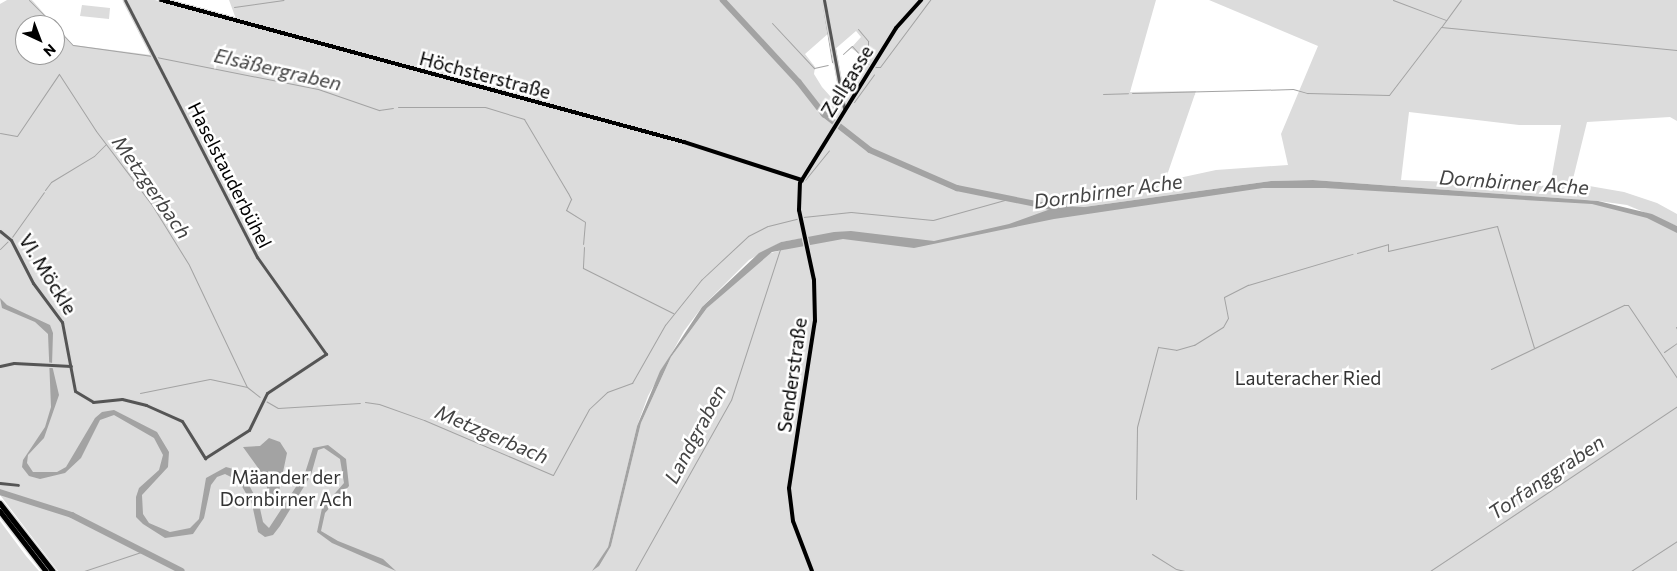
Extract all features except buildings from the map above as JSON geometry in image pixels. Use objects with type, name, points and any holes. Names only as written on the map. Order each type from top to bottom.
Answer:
[{"type":"highway","points":[[0,503],[46,571]]},
{"type":"highway","points":[[0,511],[33,551],[53,571]]},
{"type":"main road","name":"Höchsterstraße","points":[[161,0],[684,142],[802,180]]},
{"type":"main road","name":"Zellgasse","points":[[802,180],[844,108],[896,28],[920,0]]},
{"type":"main road","name":"Senderstraße","points":[[802,180],[800,215],[807,257],[815,283],[816,321],[789,488],[793,521],[812,571]]},
{"type":"street","name":"Haselstauderbühel","points":[[125,0],[257,257],[326,354]]},
{"type":"street","points":[[824,0],[844,108]]},
{"type":"street","name":"VI. Möckle","points":[[0,230],[11,240],[33,283],[62,322],[72,366],[73,387],[79,394],[93,402],[114,399],[135,402],[182,421],[202,456],[207,458],[249,430],[267,393],[326,354]]},
{"type":"street","points":[[0,366],[9,363],[72,366]]},
{"type":"street","points":[[0,483],[18,485]]},
{"type":"green space","points":[[7,0],[32,0],[45,15],[15,15],[15,65],[65,65],[65,37],[73,45],[151,55],[126,0],[155,0],[629,129],[800,180],[668,136],[236,19],[229,0],[1156,0],[1130,92],[1196,91],[1165,181],[1216,170],[1288,165],[1281,134],[1318,46],[1209,0],[1677,0],[1677,121],[1670,117],[1587,122],[1572,183],[1624,192],[1657,203],[1677,214],[1677,226],[1627,205],[1587,200],[1646,214],[1677,229],[1677,571],[58,571],[0,495],[0,4]],"holes":[[[856,31],[861,37],[851,48],[869,61],[838,105],[822,87],[814,74],[815,67],[805,54],[830,32],[834,50]],[[1409,112],[1519,125],[1561,125],[1550,186],[1401,180]],[[1313,180],[1579,200],[1325,185],[1270,184],[1101,209],[1056,211],[1056,207],[1084,207],[1271,181]],[[810,237],[811,242],[771,253],[758,261],[707,308],[671,357],[641,423],[611,546],[599,563],[608,547],[637,426],[648,396],[684,331],[702,307],[749,260],[781,242]]]},
{"type":"green space","points":[[82,5],[110,8],[109,19],[80,16]]},
{"type":"green space","points":[[0,521],[26,556],[39,571],[0,571]]},
{"type":"shaded area","points":[[1313,180],[1598,201],[1652,214],[1677,226],[1677,233],[1647,218],[1592,204],[1325,188],[1263,188],[1054,219],[914,248],[843,239],[772,252],[707,308],[671,357],[641,423],[611,546],[599,566],[592,571],[608,547],[637,426],[660,371],[702,307],[759,253],[781,242],[834,232],[851,231],[934,241],[1009,224],[1059,206],[1084,207],[1271,181]]},
{"type":"shaded area","points":[[0,298],[7,305],[50,325],[53,333],[52,365],[59,395],[44,438],[28,455],[27,463],[33,472],[57,472],[66,467],[95,418],[102,412],[114,410],[157,432],[169,452],[168,467],[142,495],[143,514],[149,523],[170,532],[190,528],[199,519],[206,478],[226,467],[237,470],[249,485],[259,504],[263,522],[269,528],[305,473],[313,448],[328,445],[346,459],[349,486],[325,513],[321,531],[338,541],[383,559],[396,571],[332,543],[317,532],[322,508],[344,483],[340,459],[324,448],[318,450],[311,475],[280,526],[273,535],[265,537],[258,532],[252,504],[239,481],[225,474],[217,477],[211,485],[204,518],[193,534],[165,538],[143,524],[136,517],[136,497],[139,488],[159,470],[163,455],[154,438],[114,415],[100,420],[81,458],[65,473],[40,479],[29,476],[22,467],[23,460],[45,427],[51,407],[48,334],[35,322],[2,308]]},
{"type":"shaded area","points":[[269,438],[280,442],[287,453],[278,496],[273,503],[261,472],[243,447],[260,446]]},
{"type":"waterway","name":"Elsäßergraben","points":[[29,0],[44,15]]},
{"type":"waterway","points":[[234,7],[284,0]]},
{"type":"waterway","name":"Dornbirner Ache","points":[[723,0],[799,82],[824,114],[870,150],[957,188],[1061,209]]},
{"type":"waterway","points":[[822,0],[832,62]]},
{"type":"waterway","points":[[875,67],[880,67],[930,0]]},
{"type":"waterway","points":[[1393,0],[1446,20]]},
{"type":"waterway","points":[[1442,26],[1461,0]]},
{"type":"waterway","name":"Landgraben","points":[[772,23],[814,68],[828,65]]},
{"type":"waterway","points":[[1132,93],[1293,89],[1307,93],[1389,95],[1441,27],[1677,50]]},
{"type":"waterway","points":[[858,29],[868,41],[868,64]]},
{"type":"waterway","name":"Elsäßergraben","points":[[65,37],[73,45],[152,56]]},
{"type":"waterway","name":"Landgraben","points":[[843,54],[852,46],[869,65]]},
{"type":"waterway","name":"Elsäßergraben","points":[[156,57],[318,89],[379,110],[393,108]]},
{"type":"waterway","name":"Metzgerbach","points":[[0,133],[17,136],[59,74],[96,131],[152,205],[189,265],[247,387],[260,397]]},
{"type":"waterway","points":[[854,102],[874,74]]},
{"type":"waterway","points":[[1103,94],[1128,93]]},
{"type":"waterway","name":"Elsäßergraben","points":[[398,107],[485,107],[524,119],[571,199],[566,210],[585,222],[583,244]]},
{"type":"waterway","points":[[45,190],[51,182],[94,156],[106,144]]},
{"type":"waterway","points":[[805,180],[829,150]]},
{"type":"waterway","points":[[12,237],[44,192]]},
{"type":"waterway","name":"Elsäßergraben","points":[[803,217],[851,212],[933,220],[1008,199]]},
{"type":"waterway","name":"Metzgerbach","points":[[365,402],[379,404],[424,420],[553,475],[589,409],[607,392],[632,383],[665,325],[701,280],[748,236],[768,226],[799,218]]},
{"type":"waterway","name":"Torfanggraben","points":[[1357,253],[1388,244],[1388,251],[1497,226],[1534,348]]},
{"type":"waterway","points":[[0,249],[9,240]]},
{"type":"waterway","name":"Elsäßergraben","points":[[584,247],[583,268],[673,313]]},
{"type":"waterway","name":"Landgraben","points":[[635,571],[731,400],[780,249]]},
{"type":"waterway","name":"Torfanggraben","points":[[1136,499],[1137,427],[1158,347],[1176,350],[1194,345],[1223,327],[1228,318],[1224,297],[1248,285],[1352,254]]},
{"type":"waterway","points":[[1491,369],[1624,305],[1628,305],[1677,378]]},
{"type":"waterway","points":[[1664,352],[1677,343]]},
{"type":"waterway","points":[[140,393],[210,379],[247,387]]},
{"type":"waterway","name":"Metzgerbach","points":[[264,400],[278,408],[360,403]]},
{"type":"waterway","name":"Torfanggraben","points":[[1430,571],[1677,406]]},
{"type":"waterway","points":[[0,492],[72,515],[182,571]]},
{"type":"waterway","points":[[1631,571],[1677,541]]},
{"type":"waterway","points":[[84,571],[141,552]]},
{"type":"waterway","name":"Torfanggraben","points":[[1152,554],[1176,569],[1185,571]]},
{"type":"park label","name":"Lauteracher Ried","points":[[1308,378]]},
{"type":"park label","name":"Mäander der Dornbirner Ach","points":[[286,488]]}]
